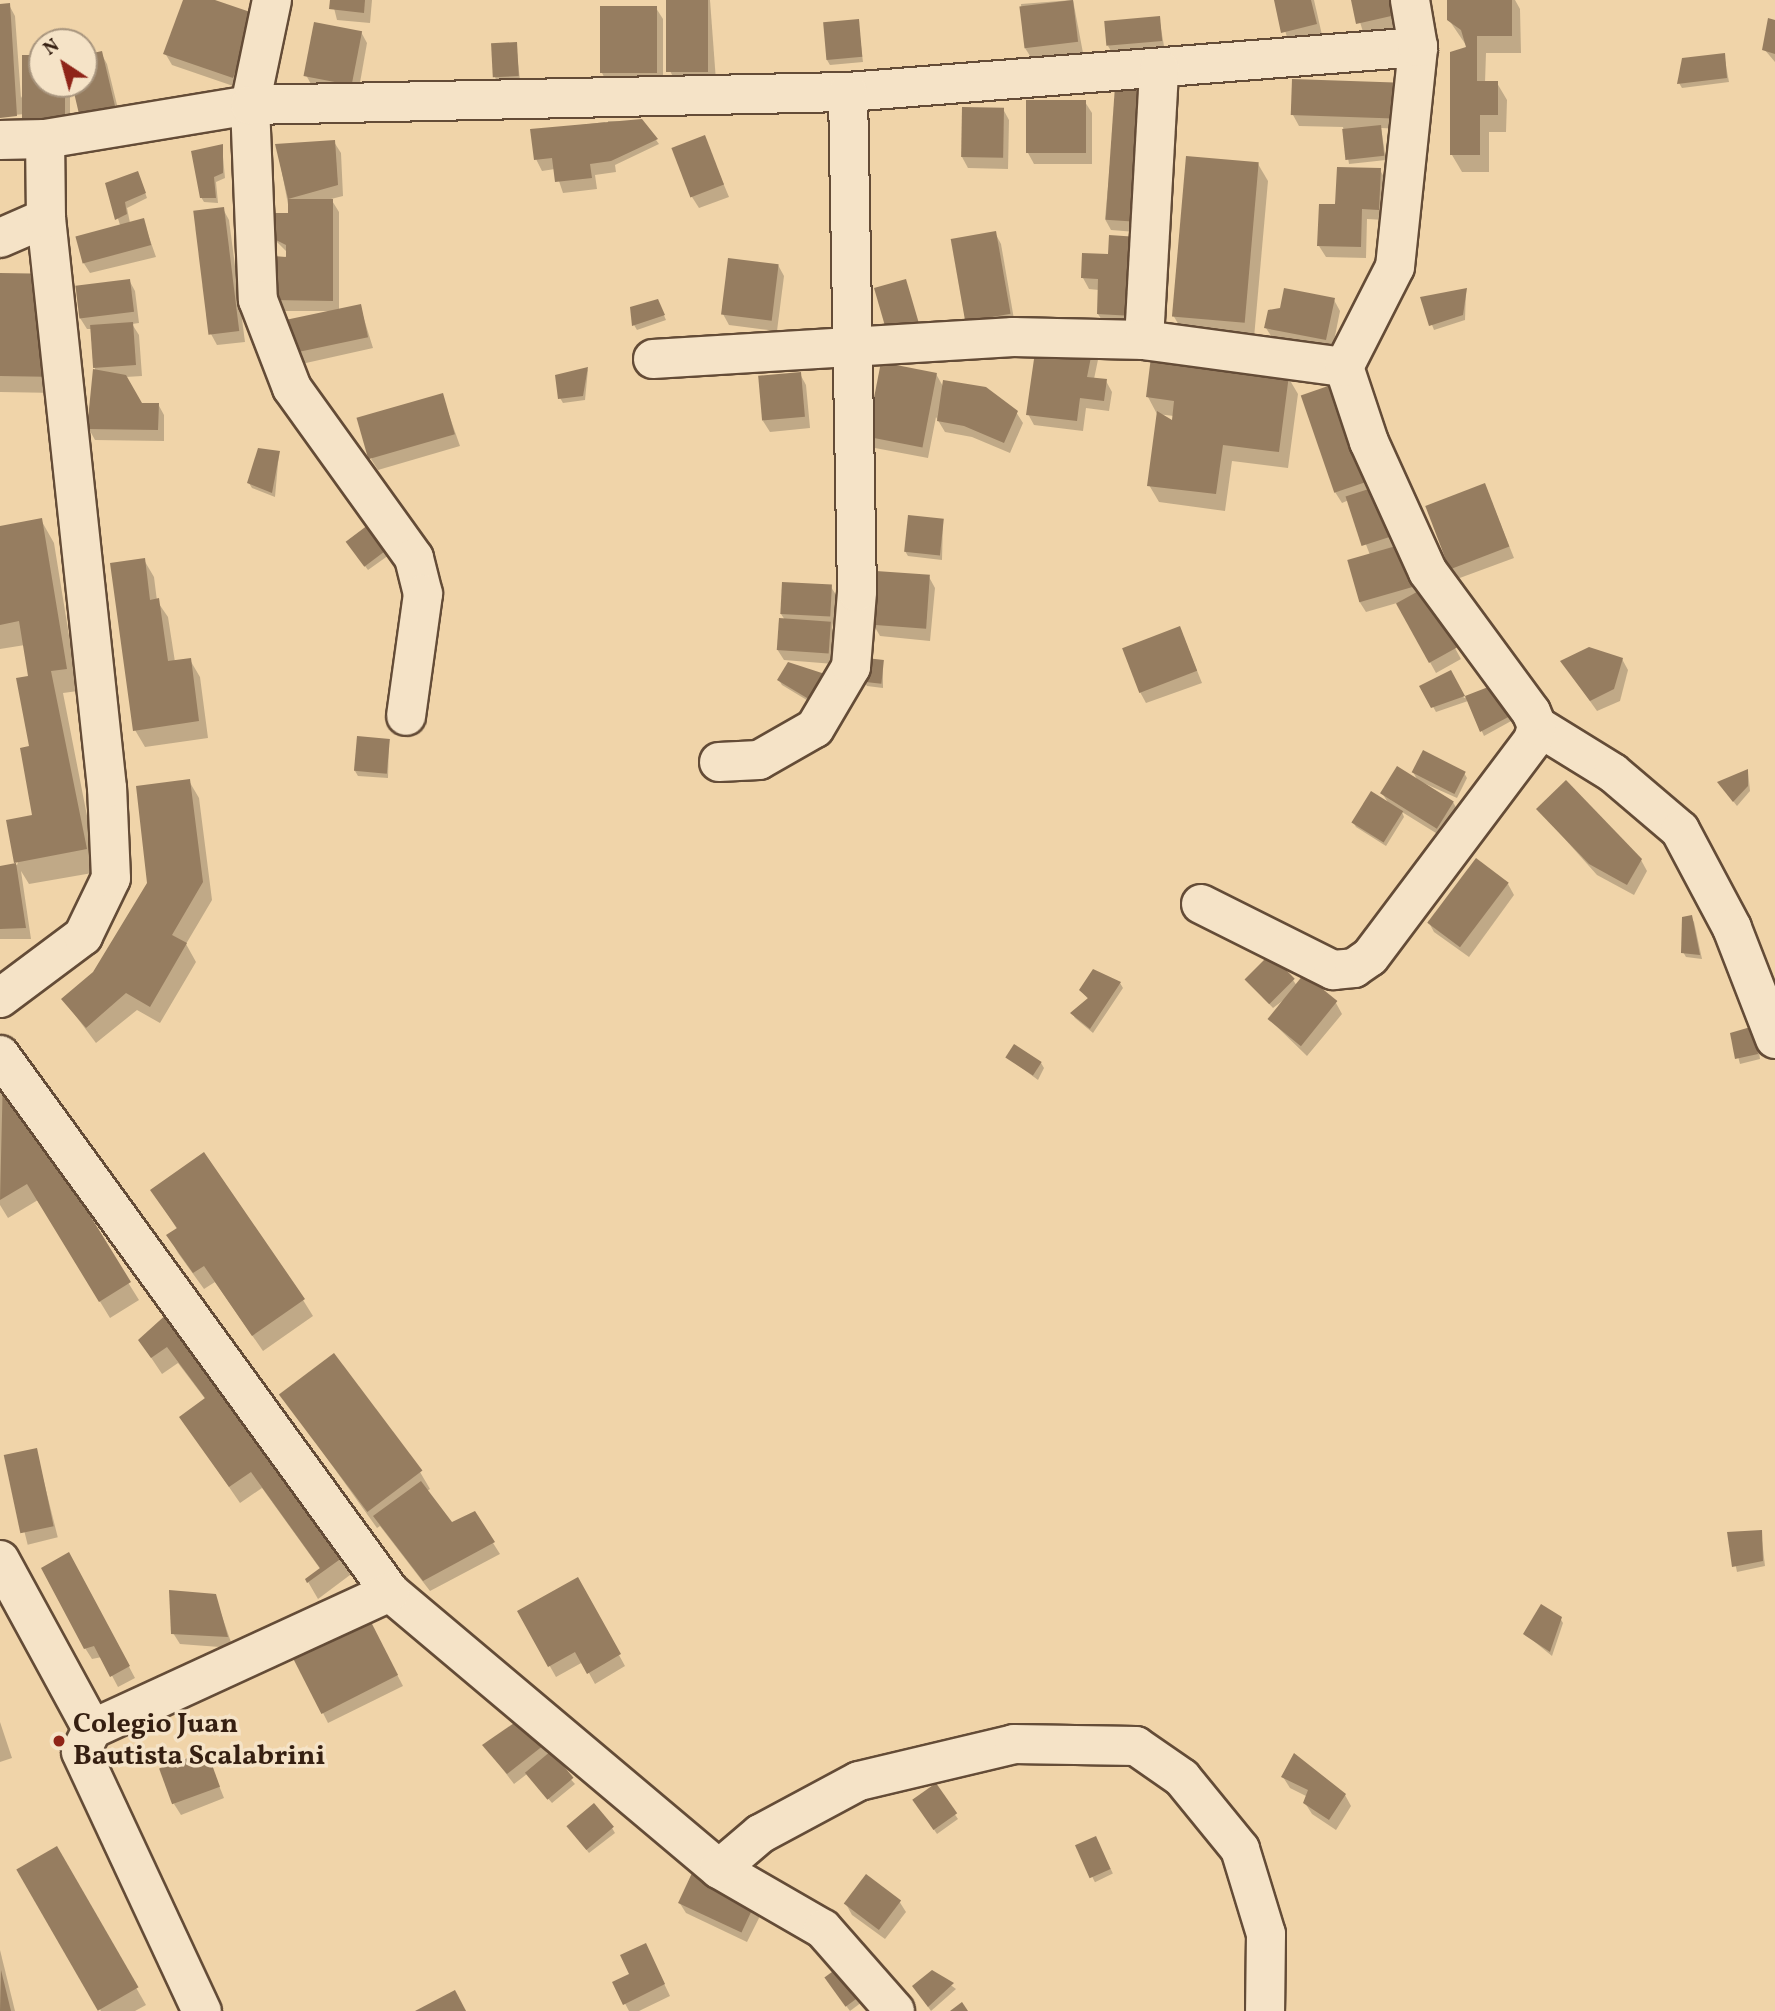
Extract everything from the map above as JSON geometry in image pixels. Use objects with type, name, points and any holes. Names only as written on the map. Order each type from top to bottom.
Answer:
[{"type":"street","points":[[272,0],[250,105],[258,300],[275,355],[292,388],[414,558],[423,594],[406,716]]},
{"type":"street","points":[[1410,0],[1418,47],[1395,267],[1344,367],[1369,442],[1428,572],[1536,726],[1613,773],[1680,830],[1732,928],[1775,1039]]},
{"type":"street","points":[[0,140],[45,139],[250,105],[848,92],[1418,47]]},
{"type":"street","points":[[1144,340],[1158,68]]},
{"type":"street","points":[[719,762],[759,760],[815,728],[851,667],[857,592],[849,350],[848,92]]},
{"type":"street","points":[[0,998],[83,936],[111,878],[107,788],[46,218],[45,139]]},
{"type":"street","points":[[0,238],[46,218]]},
{"type":"street","points":[[653,359],[849,350],[1013,337],[1144,340],[1344,367]]},
{"type":"street","points":[[1201,904],[1333,970],[1354,968],[1370,957],[1525,751],[1536,726]]},
{"type":"street","points":[[0,1055],[390,1592],[719,1869],[822,1929],[895,2011]]},
{"type":"street","points":[[0,1560],[92,1729]]},
{"type":"street","points":[[202,2011],[81,1752],[92,1729],[390,1592]]},
{"type":"street","points":[[719,1869],[760,1834],[859,1781],[1014,1744],[1136,1746],[1182,1778],[1240,1849],[1266,1934],[1265,2011]]},
{"type":"building","points":[[183,0],[215,0],[256,14],[233,78],[163,54]]},
{"type":"building","points":[[330,0],[365,0],[364,13],[329,9]]},
{"type":"building","points":[[666,0],[708,0],[708,72],[666,72]]},
{"type":"building","points":[[1073,0],[1078,42],[1025,48],[1019,7]]},
{"type":"building","points":[[1274,0],[1311,0],[1317,24],[1281,33]]},
{"type":"building","points":[[1351,0],[1397,0],[1400,14],[1356,24]]},
{"type":"building","points":[[1447,0],[1512,0],[1512,36],[1477,36],[1477,81],[1498,81],[1498,115],[1480,115],[1480,155],[1450,155],[1450,52],[1466,47],[1461,30],[1447,20]]},
{"type":"building","points":[[10,3],[17,116],[0,118],[0,4]]},
{"type":"building","points":[[600,6],[657,6],[657,73],[600,73]]},
{"type":"building","points":[[1160,16],[1162,41],[1106,46],[1104,21]]},
{"type":"building","points":[[1768,18],[1775,20],[1775,54],[1762,50]]},
{"type":"building","points":[[859,19],[862,57],[826,60],[823,22]]},
{"type":"building","points":[[314,22],[362,31],[352,85],[304,76]]},
{"type":"building","points":[[517,42],[519,76],[493,77],[491,43]]},
{"type":"building","points":[[102,51],[115,106],[79,114],[75,98],[98,98],[98,52]]},
{"type":"building","points":[[1725,53],[1727,78],[1677,84],[1682,58]]},
{"type":"building","points":[[22,55],[28,55],[28,98],[65,98],[65,119],[22,119]]},
{"type":"building","points":[[1292,79],[1402,83],[1401,119],[1291,115]]},
{"type":"building","points":[[1115,86],[1142,88],[1133,222],[1106,220]]},
{"type":"building","points":[[1026,100],[1086,100],[1086,153],[1026,153]]},
{"type":"building","points":[[962,107],[1004,108],[1003,158],[961,157]]},
{"type":"building","points":[[642,119],[658,139],[611,161],[590,164],[592,178],[555,182],[552,158],[534,160],[530,129]]},
{"type":"building","points":[[1381,125],[1384,156],[1345,160],[1342,129]]},
{"type":"building","points":[[705,135],[724,184],[690,197],[671,148]]},
{"type":"building","points":[[335,140],[338,185],[288,199],[275,144]]},
{"type":"building","points":[[223,144],[223,173],[214,177],[216,198],[200,198],[191,151]]},
{"type":"building","points":[[1186,156],[1259,162],[1245,323],[1172,316]]},
{"type":"building","points":[[1337,167],[1381,168],[1379,210],[1362,209],[1361,247],[1317,246],[1319,204],[1335,204]]},
{"type":"building","points":[[138,171],[146,193],[125,202],[127,214],[115,220],[105,183]]},
{"type":"building","points":[[288,199],[333,199],[333,301],[273,300],[273,256],[286,257],[286,245],[270,237],[270,213],[288,213]]},
{"type":"building","points":[[224,207],[239,331],[208,335],[193,211]]},
{"type":"building","points":[[144,218],[151,245],[83,263],[75,236]]},
{"type":"building","points":[[996,231],[1011,314],[965,322],[951,239]]},
{"type":"building","points":[[1109,235],[1138,237],[1134,316],[1097,314],[1098,279],[1081,278],[1082,253],[1108,254]]},
{"type":"building","points":[[728,258],[779,264],[772,321],[721,315]]},
{"type":"building","points":[[0,273],[46,274],[44,377],[0,376]]},
{"type":"building","points":[[130,279],[134,312],[79,318],[75,286]]},
{"type":"building","points":[[906,279],[920,327],[885,326],[874,288]]},
{"type":"building","points":[[1284,288],[1335,298],[1326,340],[1264,328],[1268,310],[1280,308]]},
{"type":"building","points":[[1467,288],[1463,315],[1429,326],[1420,297]]},
{"type":"building","points":[[658,299],[665,315],[632,326],[630,307]]},
{"type":"building","points":[[361,304],[368,337],[289,354],[282,321]]},
{"type":"building","points":[[133,322],[136,365],[93,368],[90,325]]},
{"type":"building","points":[[1094,342],[1087,377],[1107,379],[1104,401],[1080,398],[1077,421],[1026,415],[1036,345]]},
{"type":"building","points":[[1151,357],[1289,375],[1279,452],[1223,445],[1216,494],[1147,486],[1157,411],[1172,420],[1174,401],[1146,397]]},
{"type":"building","points":[[881,362],[937,373],[922,447],[866,437]]},
{"type":"building","points":[[588,367],[583,396],[558,399],[555,375]]},
{"type":"building","points":[[93,369],[126,375],[142,403],[159,403],[158,430],[87,429]]},
{"type":"building","points":[[801,372],[805,417],[762,421],[758,376]]},
{"type":"building","points":[[943,380],[986,387],[1018,411],[1004,443],[964,426],[937,421]]},
{"type":"building","points":[[1331,385],[1365,482],[1334,493],[1301,395]]},
{"type":"building","points":[[443,393],[455,434],[368,459],[356,418]]},
{"type":"building","points":[[258,448],[280,451],[272,493],[247,483]]},
{"type":"building","points":[[1485,483],[1509,546],[1450,569],[1425,506]]},
{"type":"building","points":[[1375,487],[1391,536],[1362,546],[1346,497]]},
{"type":"building","points":[[908,515],[944,519],[940,556],[904,552]]},
{"type":"building","points":[[42,518],[67,669],[51,671],[87,849],[14,863],[6,820],[32,815],[20,748],[29,746],[16,678],[28,676],[19,621],[0,625],[0,526]]},
{"type":"building","points":[[376,519],[395,544],[364,567],[346,542]]},
{"type":"building","points":[[1403,544],[1415,586],[1359,602],[1347,560]]},
{"type":"building","points":[[145,558],[150,600],[159,598],[168,661],[191,658],[199,721],[133,731],[110,563]]},
{"type":"building","points":[[876,571],[930,575],[926,629],[872,625]]},
{"type":"building","points":[[782,582],[832,585],[830,617],[780,614]]},
{"type":"building","points":[[1424,588],[1457,647],[1429,663],[1396,604]]},
{"type":"building","points":[[779,618],[831,622],[829,654],[777,650]]},
{"type":"building","points":[[1180,626],[1197,671],[1139,693],[1122,648]]},
{"type":"building","points":[[1589,647],[1623,658],[1614,689],[1590,701],[1560,661]]},
{"type":"building","points":[[866,658],[884,660],[881,684],[863,682]]},
{"type":"building","points":[[788,662],[828,675],[812,701],[777,680]]},
{"type":"building","points":[[1451,670],[1465,696],[1431,708],[1419,686]]},
{"type":"building","points":[[1496,684],[1512,715],[1480,732],[1465,696]]},
{"type":"building","points":[[357,736],[390,739],[387,774],[354,771]]},
{"type":"building","points":[[1423,750],[1466,772],[1454,794],[1412,772]]},
{"type":"building","points":[[1397,766],[1454,802],[1437,829],[1380,793]]},
{"type":"building","points":[[1748,769],[1748,786],[1733,802],[1717,782]]},
{"type":"building","points":[[190,779],[203,882],[172,935],[187,943],[150,1007],[126,993],[86,1028],[61,999],[93,972],[147,883],[136,786]]},
{"type":"building","points":[[1566,780],[1642,859],[1627,885],[1589,864],[1536,809]]},
{"type":"building","points":[[1371,791],[1403,811],[1384,843],[1351,822]]},
{"type":"building","points":[[1476,858],[1509,883],[1460,947],[1427,923]]},
{"type":"building","points":[[16,863],[26,928],[0,929],[0,866]]},
{"type":"building","points":[[1692,915],[1700,955],[1681,953],[1682,917]]},
{"type":"building","points":[[1270,954],[1295,979],[1269,1004],[1245,979]]},
{"type":"building","points":[[1093,969],[1121,982],[1090,1029],[1070,1013],[1088,998],[1079,990]]},
{"type":"building","points":[[1304,974],[1337,1001],[1301,1046],[1267,1019]]},
{"type":"building","points":[[1754,1026],[1758,1054],[1735,1059],[1730,1033]]},
{"type":"building","points":[[1014,1044],[1042,1062],[1033,1075],[1005,1057]]},
{"type":"building","points":[[3,1074],[131,1282],[99,1302],[27,1184],[0,1200]]},
{"type":"building","points":[[204,1152],[305,1299],[252,1336],[204,1266],[193,1273],[166,1235],[177,1228],[150,1190]]},
{"type":"building","points":[[169,1312],[346,1555],[307,1583],[305,1579],[320,1568],[251,1472],[229,1487],[179,1417],[205,1398],[167,1347],[151,1358],[138,1340]]},
{"type":"building","points":[[334,1353],[422,1470],[367,1512],[279,1395]]},
{"type":"building","points":[[37,1448],[54,1526],[20,1533],[4,1455]]},
{"type":"building","points":[[421,1481],[452,1522],[475,1511],[495,1542],[423,1581],[373,1516]]},
{"type":"building","points":[[1762,1530],[1763,1561],[1732,1567],[1727,1532]]},
{"type":"building","points":[[69,1552],[130,1666],[110,1677],[94,1646],[84,1649],[41,1568]]},
{"type":"building","points":[[578,1577],[621,1654],[587,1674],[575,1652],[548,1667],[517,1611]]},
{"type":"building","points":[[169,1590],[216,1594],[228,1637],[171,1634]]},
{"type":"building","points":[[1541,1604],[1562,1617],[1550,1652],[1523,1634]]},
{"type":"building","points":[[369,1618],[398,1675],[321,1714],[292,1657]]},
{"type":"building","points":[[520,1719],[544,1745],[507,1774],[482,1745]]},
{"type":"building","points":[[207,1751],[220,1787],[172,1804],[159,1768]]},
{"type":"building","points":[[551,1751],[573,1778],[547,1800],[525,1773]]},
{"type":"building","points":[[1294,1753],[1346,1794],[1329,1820],[1303,1803],[1308,1790],[1281,1777]]},
{"type":"building","points":[[936,1783],[957,1813],[933,1830],[912,1800]]},
{"type":"building","points":[[594,1803],[614,1827],[586,1850],[566,1826]]},
{"type":"building","points":[[1096,1836],[1111,1869],[1090,1878],[1075,1845]]},
{"type":"building","points":[[57,1846],[138,1987],[98,2011],[16,1870]]},
{"type":"building","points":[[692,1873],[755,1903],[741,1932],[678,1903]]},
{"type":"building","points":[[866,1874],[901,1900],[879,1930],[844,1904]]},
{"type":"building","points":[[646,1943],[665,1984],[623,2005],[612,1982],[629,1974],[620,1955]]},
{"type":"building","points":[[843,1964],[864,1993],[846,2007],[824,1978]]},
{"type":"building","points":[[1,1970],[11,2011],[0,2011]]},
{"type":"building","points":[[932,1970],[954,1983],[928,2007],[912,1986]]},
{"type":"building","points":[[455,1990],[466,2011],[415,2011]]},
{"type":"building","points":[[962,2002],[968,2011],[950,2011]]},
{"type":"place","name":"Colegio Juan Bautista Scalabrini","points":[[59,1741]]}]
